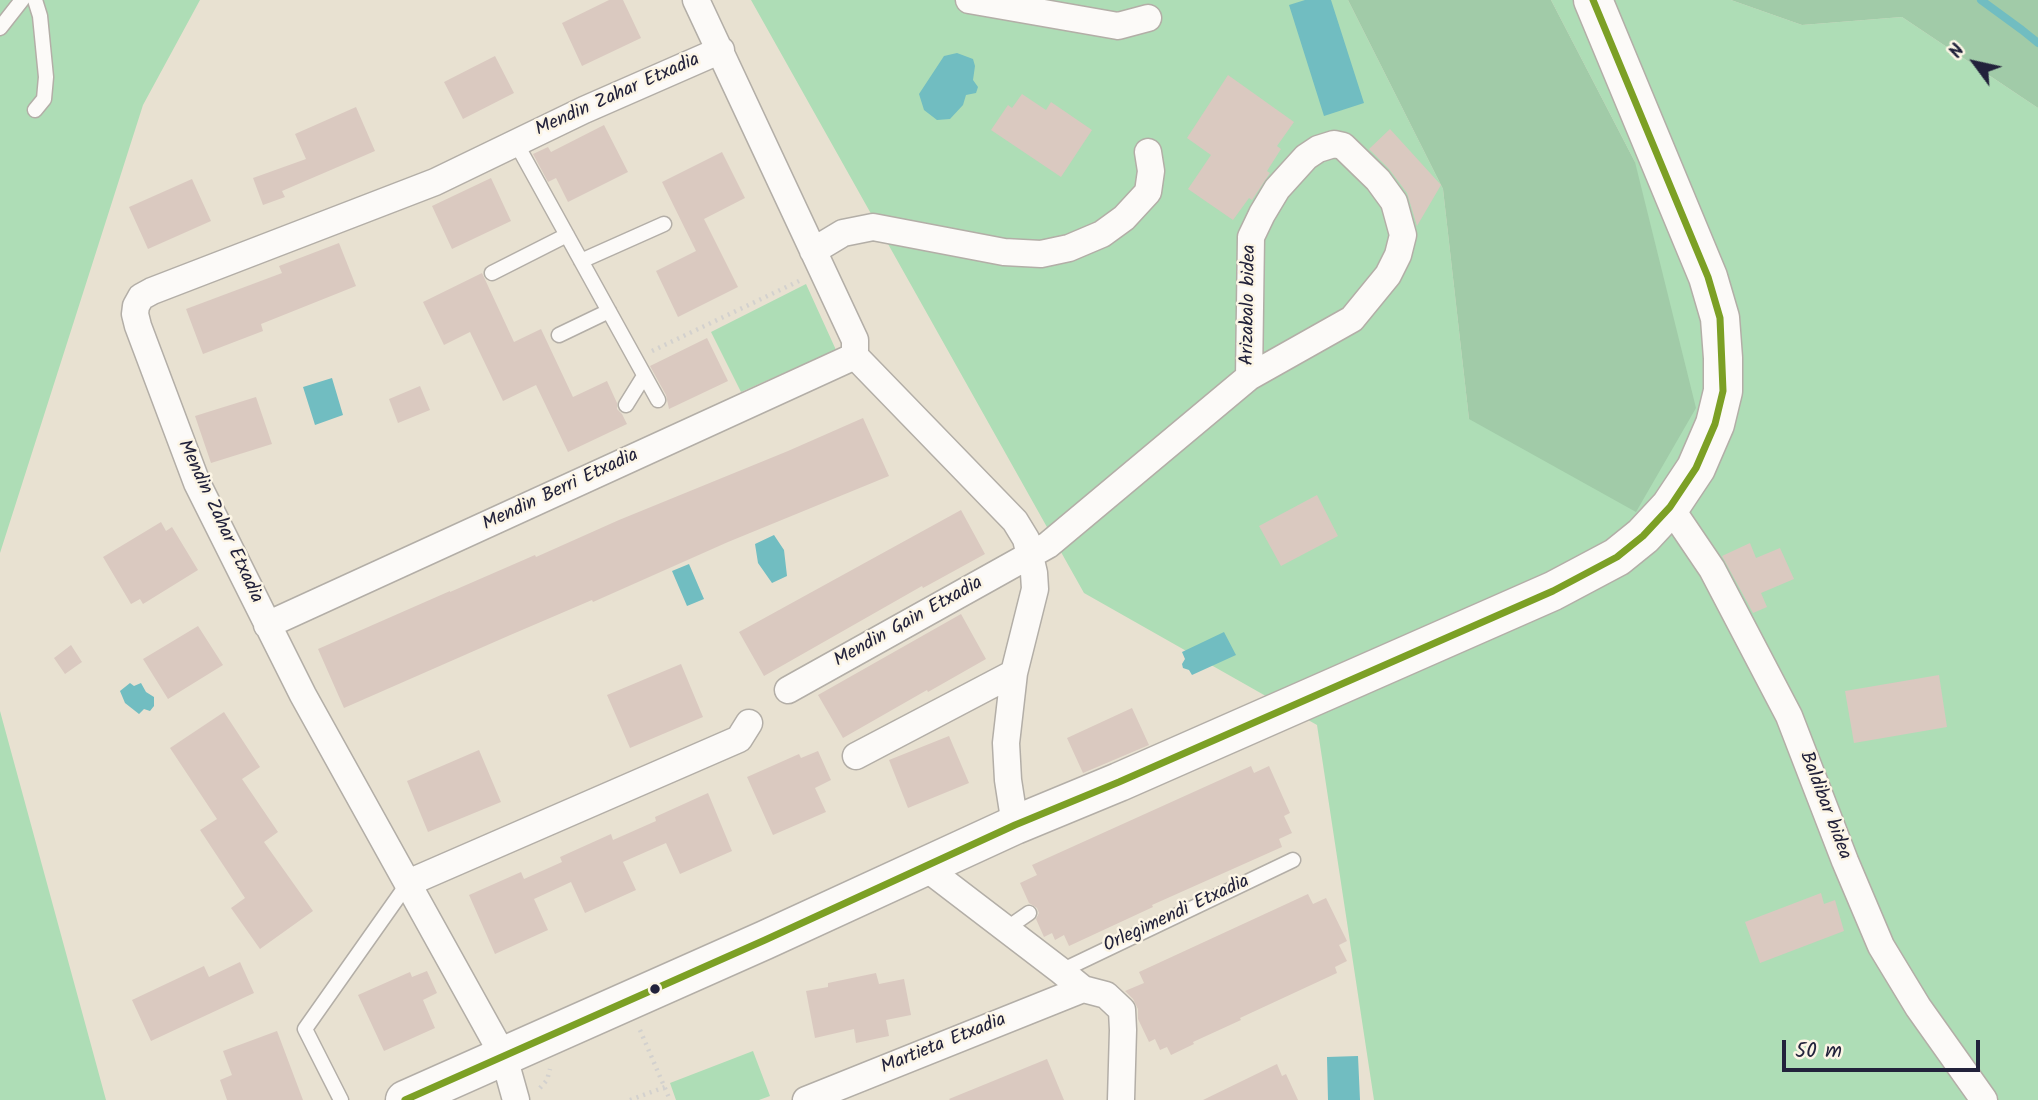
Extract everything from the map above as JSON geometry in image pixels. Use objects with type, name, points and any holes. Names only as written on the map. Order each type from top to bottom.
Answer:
[{"type":"main road","points":[[405,1100],[504,1058],[1015,825],[1553,591],[1617,557],[1643,536],[1670,507],[1696,468],[1714,424],[1723,391],[1720,318],[1708,277],[1593,0]]},
{"type":"street","points":[[696,0],[855,340],[855,356],[1015,521],[1026,539],[1035,589],[1014,673],[1006,743],[1015,825]]},
{"type":"street","points":[[970,0],[1118,26],[1148,18]]},
{"type":"street","name":"Mendin Zahar Etxadia","points":[[504,1058],[303,695],[197,483],[138,326],[136,306],[141,297],[152,291],[435,183],[584,110],[721,50]]},
{"type":"street","name":"Arizabalo bidea","points":[[1030,555],[1048,545],[1249,377],[1352,319],[1388,275],[1398,255],[1403,235],[1394,202],[1378,180],[1343,146],[1334,144],[1318,149],[1306,157],[1277,189],[1251,237],[1249,377]]},
{"type":"street","points":[[818,260],[842,233],[873,227],[1004,252],[1041,254],[1069,248],[1102,234],[1124,218],[1148,192],[1152,171],[1147,152]]},
{"type":"street","name":"Mendin Berri Etxadia","points":[[267,625],[855,356]]},
{"type":"street","name":"Baldibar bidea","points":[[1670,507],[1712,569],[1789,716],[1844,861],[1881,946],[1918,1007],[1983,1100]]},
{"type":"street","name":"Mendin Gain Etxadia","points":[[788,690],[1030,555]]},
{"type":"street","points":[[856,756],[1014,673]]},
{"type":"street","points":[[408,883],[738,739],[749,723]]},
{"type":"street","points":[[925,867],[1083,989],[1106,995],[1122,1010],[1129,1027],[1121,1100]]},
{"type":"street","name":"Martieta Etxadia","points":[[806,1100],[1083,989]]},
{"type":"street","points":[[504,1058],[516,1100]]},
{"type":"lane","points":[[0,28],[23,0]]},
{"type":"lane","points":[[35,0],[40,16],[47,77],[44,99],[35,110]]},
{"type":"lane","name":"Mendin Zahar Etxadia","points":[[516,143],[658,400]]},
{"type":"lane","points":[[581,261],[664,224]]},
{"type":"lane","points":[[492,273],[567,235]]},
{"type":"lane","points":[[559,335],[609,311]]},
{"type":"lane","points":[[626,405],[644,376]]},
{"type":"lane","name":"Orlegimendi Etxadia","points":[[1061,971],[1293,860]]},
{"type":"lane","points":[[341,1100],[305,1029],[408,883]]},
{"type":"lane","points":[[1006,929],[1029,913]]},
{"type":"path","points":[[635,359],[818,260]]},
{"type":"path","points":[[651,1025],[640,1029],[670,1100]]},
{"type":"path","points":[[630,1100],[664,1087]]},
{"type":"green space","points":[[0,0],[200,0],[143,105],[0,553]]},
{"type":"green space","points":[[751,0],[1348,0],[1443,189],[1469,419],[1635,162],[1551,0],[1731,0],[1802,25],[1902,17],[2038,108],[2038,1100],[1374,1100],[1317,725],[1084,593]]},
{"type":"green space","points":[[1348,0],[1551,0],[1635,162],[1696,408],[1636,512],[1469,419],[1443,189]]},
{"type":"green space","points":[[1731,0],[2038,0],[2038,108],[1902,17],[1802,25]]},
{"type":"green space","points":[[806,284],[836,350],[741,392],[711,332]]},
{"type":"green space","points":[[0,711],[106,1100],[0,1100]]},
{"type":"green space","points":[[753,1051],[770,1096],[759,1100],[676,1100],[670,1083]]},
{"type":"water","points":[[1305,0],[1331,0],[1364,103],[1324,116],[1289,5]]},
{"type":"water","points":[[957,53],[973,59],[973,80],[978,87],[976,93],[966,95],[963,105],[950,119],[937,120],[924,110],[919,94],[944,56]]},
{"type":"water","points":[[332,378],[343,415],[315,425],[303,387]]},
{"type":"water","points":[[774,535],[784,550],[787,576],[772,583],[758,563],[755,544]]},
{"type":"water","points":[[689,564],[704,599],[687,606],[672,571]]},
{"type":"water","points":[[1224,632],[1236,655],[1192,675],[1189,670],[1183,668],[1185,659],[1182,652]]},
{"type":"water","points":[[130,683],[134,686],[141,683],[146,692],[154,697],[154,706],[150,711],[144,709],[139,714],[125,703],[120,691]]},
{"type":"water","points":[[1358,1056],[1360,1100],[1328,1100],[1327,1057]]},
{"type":"building","points":[[609,0],[623,0],[641,38],[582,66],[562,23]]},
{"type":"building","points":[[495,56],[514,93],[463,119],[444,82]]},
{"type":"building","points":[[1228,75],[1294,122],[1277,146],[1281,149],[1267,171],[1270,173],[1252,200],[1249,198],[1233,220],[1188,189],[1211,155],[1187,138]]},
{"type":"building","points":[[1022,94],[1046,110],[1051,102],[1092,130],[1061,177],[991,130],[1008,105],[1012,108]]},
{"type":"building","points":[[356,107],[375,151],[282,191],[285,197],[263,205],[253,178],[306,159],[295,134]]},
{"type":"building","points":[[604,125],[628,172],[568,202],[556,178],[548,182],[533,154],[548,147],[551,152]]},
{"type":"building","points":[[1390,129],[1441,185],[1417,226],[1407,193],[1369,149]]},
{"type":"building","points":[[722,152],[745,198],[704,219],[738,287],[678,317],[656,271],[696,251],[662,182]]},
{"type":"building","points":[[491,178],[511,221],[452,249],[432,206]]},
{"type":"building","points":[[192,179],[211,221],[148,249],[129,207]]},
{"type":"building","points":[[339,243],[356,286],[261,324],[263,331],[203,354],[186,309],[282,273],[279,266]]},
{"type":"building","points":[[482,273],[514,342],[541,329],[573,397],[607,381],[617,409],[627,424],[568,452],[536,385],[503,401],[470,332],[444,345],[423,302]]},
{"type":"building","points":[[707,338],[728,381],[669,409],[666,395],[650,366]]},
{"type":"building","points":[[420,386],[430,410],[398,423],[389,399]]},
{"type":"building","points":[[256,397],[272,444],[211,463],[195,416]]},
{"type":"building","points":[[863,418],[889,476],[728,542],[344,708],[318,649]]},
{"type":"building","points":[[1317,495],[1338,536],[1281,566],[1259,526]]},
{"type":"building","points":[[961,510],[985,554],[923,588],[922,586],[764,676],[739,632]]},
{"type":"building","points":[[161,522],[166,531],[172,527],[198,570],[143,604],[140,599],[131,604],[103,557]]},
{"type":"building","points":[[1750,543],[1756,558],[1780,548],[1794,579],[1761,593],[1767,607],[1753,613],[1722,556]]},
{"type":"building","points":[[961,614],[986,659],[843,738],[818,695]]},
{"type":"building","points":[[198,626],[223,665],[168,699],[143,659]]},
{"type":"building","points":[[71,645],[82,662],[65,674],[54,658]]},
{"type":"building","points":[[681,664],[703,717],[630,748],[607,695]]},
{"type":"building","points":[[1939,675],[1947,727],[1854,743],[1845,691]]},
{"type":"building","points":[[1132,708],[1149,745],[1083,773],[1067,738]]},
{"type":"building","points":[[224,712],[260,767],[242,779],[278,832],[264,842],[313,911],[260,949],[231,908],[245,898],[200,830],[217,819],[170,748]]},
{"type":"building","points":[[949,736],[969,783],[908,808],[889,760]]},
{"type":"building","points":[[479,750],[501,802],[428,832],[407,781]]},
{"type":"building","points":[[818,751],[831,780],[815,788],[826,812],[773,835],[747,777],[799,754],[801,758]]},
{"type":"building","points":[[1251,766],[1254,773],[1269,766],[1290,813],[1284,816],[1292,833],[1279,839],[1282,847],[1152,905],[1153,907],[1069,946],[1064,935],[1055,940],[1052,933],[1044,937],[1036,919],[1039,913],[1037,908],[1029,903],[1020,883],[1037,875],[1032,865]]},
{"type":"building","points":[[708,793],[732,851],[680,874],[666,843],[623,862],[636,890],[585,913],[571,882],[534,899],[548,930],[495,954],[469,895],[521,872],[524,879],[562,862],[560,857],[611,834],[613,840]]},
{"type":"building","points":[[1821,893],[1824,904],[1835,900],[1844,931],[1760,963],[1745,922]]},
{"type":"building","points":[[1308,894],[1313,904],[1326,898],[1347,941],[1339,945],[1347,961],[1335,967],[1337,973],[1240,1018],[1241,1020],[1171,1055],[1167,1047],[1160,1050],[1155,1039],[1149,1042],[1138,1019],[1138,1009],[1125,991],[1144,983],[1139,972]]},
{"type":"building","points":[[240,962],[254,993],[151,1041],[132,1000],[204,966],[209,977]]},
{"type":"building","points":[[427,971],[437,993],[423,1000],[435,1028],[384,1051],[358,995],[410,972],[412,977]]},
{"type":"building","points":[[876,973],[879,984],[904,979],[911,1015],[886,1020],[889,1036],[856,1043],[854,1029],[815,1038],[806,991],[828,987],[828,983]]},
{"type":"building","points":[[277,1031],[303,1100],[227,1100],[220,1080],[232,1075],[223,1051]]},
{"type":"building","points":[[1047,1059],[1064,1100],[949,1099]]},
{"type":"building","points":[[1277,1064],[1282,1076],[1286,1074],[1298,1100],[1203,1100]]},
{"type":"waterway","points":[[1981,0],[2038,43]]},
{"type":"transit line","points":[[405,1100],[1015,825],[1553,591],[1617,557],[1643,536],[1670,507],[1696,468],[1715,424],[1723,391],[1720,318],[1708,277],[1593,0]]}]
